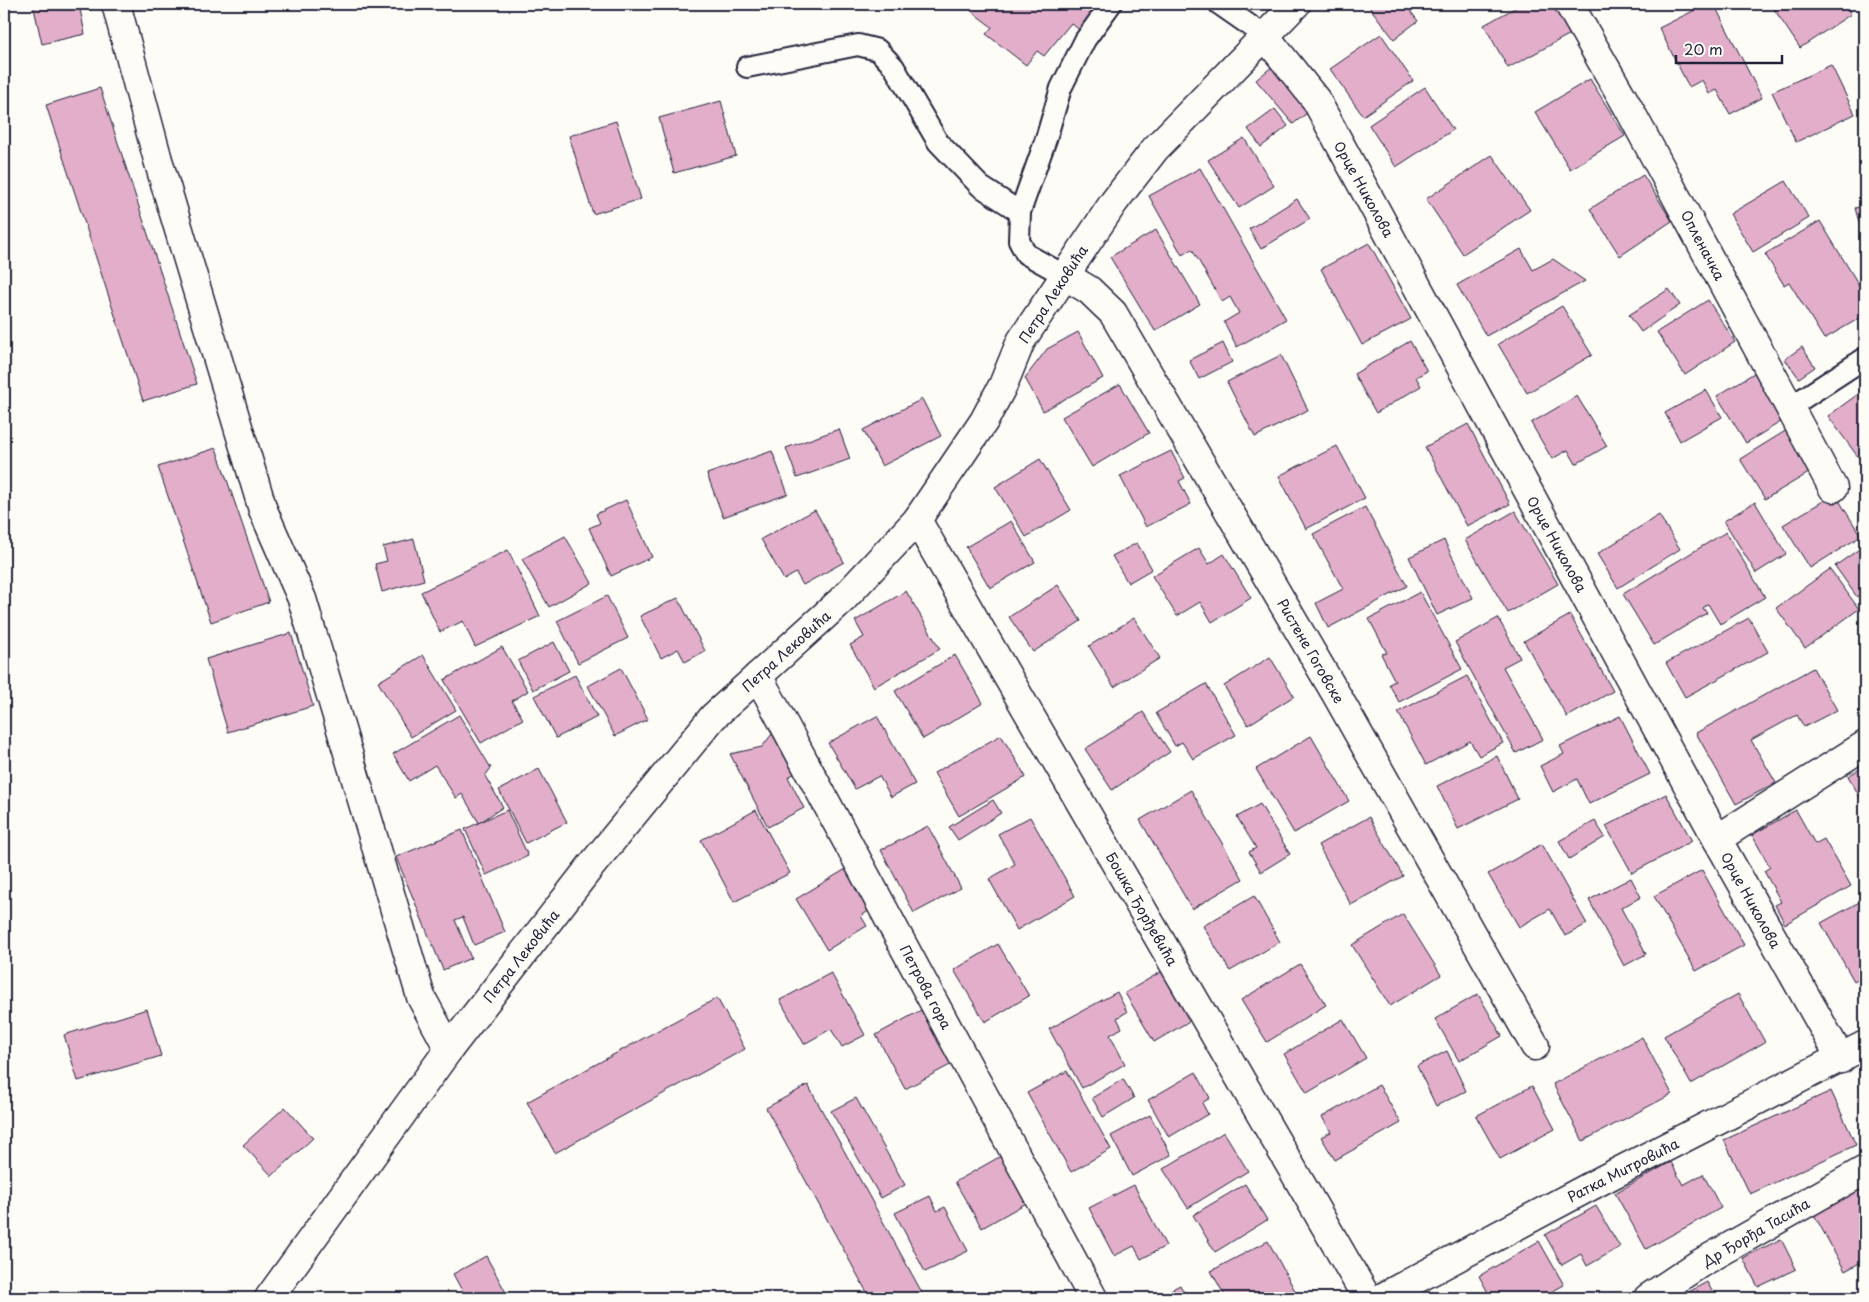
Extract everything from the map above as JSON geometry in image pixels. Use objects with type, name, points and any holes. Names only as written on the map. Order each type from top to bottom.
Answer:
[{"type":"street","points":[[116,4],[158,160],[263,510],[302,599],[421,997],[449,1049]]},
{"type":"street","name":"Петра Лековића","points":[[270,1298],[449,1049],[591,866],[677,762],[714,718],[843,599],[917,520],[984,421],[1002,386],[1021,341],[1114,202],[1155,149],[1296,4]]},
{"type":"street","name":"Опленачка","points":[[1569,4],[1628,107],[1833,488]]},
{"type":"street","name":"Орце Николова","points":[[1265,36],[1316,100],[1717,839],[1841,1059]]},
{"type":"street","name":"Ристене Гоговске","points":[[1064,275],[1089,290],[1114,313],[1336,694],[1535,1046]]},
{"type":"street","name":"Бошка Ђорђевића","points":[[917,520],[1367,1298]]},
{"type":"street","name":"Петрова гора","points":[[758,676],[1093,1298]]},
{"type":"street","points":[[1717,839],[1865,745]]},
{"type":"street","name":"Ратка Митровића","points":[[1381,1298],[1604,1179],[1865,1045]]},
{"type":"street","name":"Др Ђорђа Тасића","points":[[1648,1298],[1699,1264],[1865,1170]]},
{"type":"lane","points":[[1064,275],[1026,254],[1019,241],[1020,212],[1038,163],[1061,88],[1085,40],[1111,4]]},
{"type":"lane","points":[[1219,4],[1265,36]]},
{"type":"lane","points":[[747,67],[858,45],[878,50],[894,67],[938,142],[980,186],[1020,212]]},
{"type":"lane","points":[[1790,407],[1865,358]]},
{"type":"building","points":[[33,4],[79,4],[85,34],[42,44]]},
{"type":"building","points":[[977,4],[1095,4],[1101,9],[1082,32],[1071,23],[1044,56],[1037,51],[1026,65],[986,34],[992,27],[971,11]]},
{"type":"building","points":[[1367,4],[1405,4],[1418,21],[1394,39]]},
{"type":"building","points":[[1522,4],[1558,4],[1574,32],[1508,68],[1484,25]]},
{"type":"building","points":[[1707,4],[1714,4],[1762,98],[1730,114],[1717,90],[1709,94],[1702,80],[1689,87],[1659,28]]},
{"type":"building","points":[[1776,4],[1845,4],[1851,14],[1800,48],[1772,6]]},
{"type":"building","points":[[1381,34],[1413,81],[1363,116],[1330,69]]},
{"type":"building","points":[[1274,65],[1311,110],[1293,124],[1256,80]]},
{"type":"building","points":[[1831,65],[1855,114],[1796,142],[1772,92]]},
{"type":"building","points":[[1590,79],[1625,136],[1570,169],[1535,112]]},
{"type":"building","points":[[1425,87],[1453,130],[1396,167],[1369,125]]},
{"type":"building","points":[[100,88],[197,384],[143,401],[46,105]]},
{"type":"building","points":[[721,101],[736,156],[674,173],[659,118]]},
{"type":"building","points":[[1275,109],[1288,126],[1261,147],[1248,129]]},
{"type":"building","points":[[616,121],[641,199],[593,214],[569,136]]},
{"type":"building","points":[[1244,138],[1274,186],[1239,208],[1208,160]]},
{"type":"building","points":[[1492,155],[1530,210],[1463,254],[1426,199]]},
{"type":"building","points":[[1200,168],[1286,319],[1237,347],[1224,322],[1239,313],[1230,297],[1222,302],[1192,249],[1182,255],[1149,196]]},
{"type":"building","points":[[1643,175],[1672,221],[1620,256],[1590,209]]},
{"type":"building","points":[[1786,181],[1809,218],[1753,252],[1730,214]]},
{"type":"building","points":[[1297,199],[1310,219],[1261,249],[1249,229]]},
{"type":"building","points":[[1865,205],[1865,244],[1855,208]]},
{"type":"building","points":[[1820,221],[1865,295],[1865,315],[1824,339],[1789,282],[1784,285],[1765,254]]},
{"type":"building","points":[[1156,230],[1200,304],[1155,331],[1110,257]]},
{"type":"building","points":[[1369,243],[1411,319],[1362,345],[1321,269]]},
{"type":"building","points":[[1521,249],[1533,270],[1553,259],[1585,281],[1486,336],[1457,285]]},
{"type":"building","points":[[1669,289],[1680,305],[1641,332],[1629,315]]},
{"type":"building","points":[[1708,300],[1735,342],[1685,375],[1657,332]]},
{"type":"building","points":[[1562,306],[1592,355],[1527,393],[1498,344]]},
{"type":"building","points":[[1078,332],[1103,378],[1043,411],[1025,378],[1047,349]]},
{"type":"building","points":[[1410,341],[1427,371],[1416,377],[1421,386],[1376,413],[1354,374]]},
{"type":"building","points":[[1223,343],[1232,362],[1199,379],[1189,360]]},
{"type":"building","points":[[1802,347],[1815,367],[1799,378],[1785,359]]},
{"type":"building","points":[[1281,355],[1308,410],[1255,437],[1227,382]]},
{"type":"building","points":[[1754,373],[1784,420],[1746,443],[1717,396]]},
{"type":"building","points":[[1120,384],[1149,433],[1092,467],[1062,417]]},
{"type":"building","points":[[1865,389],[1865,458],[1861,461],[1828,416]]},
{"type":"building","points":[[1706,390],[1722,417],[1680,441],[1665,413]]},
{"type":"building","points":[[1577,396],[1607,446],[1576,464],[1568,450],[1552,459],[1531,423]]},
{"type":"building","points":[[922,399],[941,436],[882,466],[863,430]]},
{"type":"building","points":[[1468,424],[1510,504],[1467,526],[1425,447]]},
{"type":"building","points":[[839,429],[850,459],[797,478],[786,448]]},
{"type":"building","points":[[1787,430],[1812,471],[1765,499],[1740,459]]},
{"type":"building","points":[[1337,446],[1365,498],[1306,529],[1279,476]]},
{"type":"building","points":[[216,448],[269,602],[211,622],[158,467]]},
{"type":"building","points":[[772,451],[788,494],[723,517],[707,474]]},
{"type":"building","points":[[1171,451],[1185,478],[1179,481],[1191,504],[1146,527],[1120,476]]},
{"type":"building","points":[[1040,459],[1071,510],[1026,537],[995,487]]},
{"type":"building","points":[[1835,494],[1861,536],[1810,568],[1783,525]]},
{"type":"building","points":[[626,500],[652,557],[611,576],[589,528],[600,523],[596,514]]},
{"type":"building","points":[[1755,502],[1786,554],[1756,573],[1724,521]]},
{"type":"building","points":[[1365,507],[1407,586],[1328,628],[1316,603],[1343,589],[1313,534]]},
{"type":"building","points":[[815,510],[844,562],[803,585],[796,573],[784,580],[761,539]]},
{"type":"building","points":[[1515,511],[1558,584],[1508,613],[1465,540]]},
{"type":"building","points":[[1659,515],[1680,549],[1618,588],[1597,554]]},
{"type":"building","points":[[1011,521],[1035,562],[990,588],[966,547]]},
{"type":"building","points":[[1726,532],[1765,597],[1720,624],[1708,604],[1703,608],[1707,613],[1654,645],[1623,594]]},
{"type":"building","points":[[565,536],[592,583],[549,607],[522,559]]},
{"type":"building","points":[[414,539],[424,580],[382,592],[375,564],[387,561],[383,547]]},
{"type":"building","points":[[1444,540],[1473,598],[1437,615],[1409,557]]},
{"type":"building","points":[[1137,543],[1152,569],[1128,583],[1112,556]]},
{"type":"building","points":[[1865,545],[1865,591],[1857,597],[1835,566]]},
{"type":"building","points":[[1199,548],[1209,564],[1224,554],[1251,598],[1212,622],[1200,602],[1177,616],[1152,576]]},
{"type":"building","points":[[508,550],[540,616],[475,647],[463,621],[440,632],[421,592]]},
{"type":"building","points":[[1830,569],[1859,609],[1805,648],[1776,608]]},
{"type":"building","points":[[1058,585],[1081,621],[1033,652],[1009,617]]},
{"type":"building","points":[[906,591],[940,649],[874,687],[850,645],[864,637],[855,621]]},
{"type":"building","points":[[1420,592],[1462,669],[1399,702],[1389,684],[1395,681],[1381,654],[1387,653],[1369,619]]},
{"type":"building","points":[[607,596],[628,638],[578,663],[557,621]]},
{"type":"building","points":[[678,598],[705,651],[685,662],[678,649],[661,658],[640,616]]},
{"type":"building","points":[[1570,615],[1613,691],[1567,717],[1524,641]]},
{"type":"building","points":[[1134,618],[1160,658],[1114,687],[1089,646]]},
{"type":"building","points":[[1498,618],[1520,658],[1503,667],[1543,739],[1516,753],[1455,642]]},
{"type":"building","points":[[1749,618],[1768,652],[1685,697],[1666,663]]},
{"type":"building","points":[[291,633],[313,706],[228,732],[206,659]]},
{"type":"building","points":[[554,642],[569,671],[533,690],[518,661]]},
{"type":"building","points":[[502,647],[528,691],[512,701],[523,719],[481,743],[444,680]]},
{"type":"building","points":[[423,655],[456,710],[411,737],[378,682]]},
{"type":"building","points":[[955,655],[983,703],[923,739],[895,691]]},
{"type":"building","points":[[1270,657],[1294,696],[1248,725],[1224,686]]},
{"type":"building","points":[[621,668],[648,719],[615,736],[588,686]]},
{"type":"building","points":[[1813,668],[1837,710],[1804,727],[1797,715],[1751,740],[1776,783],[1736,804],[1696,733]]},
{"type":"building","points":[[575,675],[597,717],[556,738],[534,696]]},
{"type":"building","points":[[1467,676],[1503,743],[1479,756],[1470,741],[1426,765],[1398,712]]},
{"type":"building","points":[[1206,684],[1236,735],[1193,759],[1182,742],[1175,746],[1156,713]]},
{"type":"building","points":[[1143,712],[1170,752],[1112,790],[1085,749]]},
{"type":"building","points":[[459,715],[491,768],[485,776],[503,807],[479,823],[462,794],[456,798],[435,765],[409,781],[393,754]]},
{"type":"building","points":[[877,716],[915,784],[891,797],[879,776],[855,789],[828,743]]},
{"type":"building","points":[[1620,716],[1650,774],[1589,804],[1577,779],[1553,792],[1540,766],[1564,754],[1560,746]]},
{"type":"building","points":[[775,730],[797,772],[788,777],[804,808],[768,827],[730,754],[762,747]]},
{"type":"building","points":[[1001,735],[1026,777],[959,816],[934,773]]},
{"type":"building","points":[[1311,736],[1349,801],[1294,833],[1256,769]]},
{"type":"building","points":[[1497,756],[1518,799],[1458,829],[1437,786]]},
{"type":"building","points":[[1865,766],[1865,806],[1848,776]]},
{"type":"building","points":[[539,769],[567,822],[526,843],[499,790]]},
{"type":"building","points":[[1191,790],[1243,879],[1192,909],[1140,820]]},
{"type":"building","points":[[1666,794],[1692,841],[1632,873],[1606,826]]},
{"type":"building","points":[[993,800],[1001,813],[958,840],[949,827]]},
{"type":"building","points":[[1260,804],[1290,854],[1261,872],[1249,852],[1256,848],[1237,817]]},
{"type":"building","points":[[507,810],[528,856],[486,875],[465,829]]},
{"type":"building","points":[[756,810],[790,873],[734,902],[701,840]]},
{"type":"building","points":[[1796,810],[1815,844],[1824,839],[1851,886],[1785,924],[1775,905],[1781,902],[1764,871],[1770,867],[1752,835]]},
{"type":"building","points":[[1030,817],[1075,896],[1017,930],[989,879],[1015,864],[998,834]]},
{"type":"building","points":[[1369,817],[1403,876],[1351,905],[1318,845]]},
{"type":"building","points":[[1595,821],[1605,837],[1569,859],[1559,841]]},
{"type":"building","points":[[928,826],[961,888],[914,913],[881,850]]},
{"type":"building","points":[[462,830],[505,932],[474,945],[463,917],[455,920],[471,958],[443,970],[396,857]]},
{"type":"building","points":[[1542,844],[1587,924],[1565,936],[1550,909],[1519,927],[1488,874]]},
{"type":"building","points":[[846,869],[870,910],[861,916],[867,926],[827,950],[796,899]]},
{"type":"building","points":[[1702,870],[1744,945],[1696,971],[1654,896]]},
{"type":"building","points":[[1631,878],[1641,897],[1621,908],[1646,954],[1624,966],[1589,900]]},
{"type":"building","points":[[1254,896],[1280,942],[1230,971],[1203,926]]},
{"type":"building","points":[[1865,899],[1865,975],[1854,981],[1821,923]]},
{"type":"building","points":[[1403,914],[1441,975],[1390,1006],[1352,945]]},
{"type":"building","points":[[998,944],[1029,996],[985,1022],[954,970]]},
{"type":"building","points":[[1300,964],[1326,1005],[1267,1042],[1241,1000]]},
{"type":"building","points":[[1164,970],[1193,1019],[1154,1042],[1125,993]]},
{"type":"building","points":[[831,973],[865,1035],[842,1047],[831,1029],[804,1044],[780,1000]]},
{"type":"building","points":[[1117,992],[1127,1012],[1117,1018],[1122,1028],[1110,1035],[1125,1064],[1082,1088],[1049,1029]]},
{"type":"building","points":[[1478,994],[1502,1036],[1459,1061],[1435,1019]]},
{"type":"building","points":[[1738,994],[1765,1042],[1691,1084],[1664,1036]]},
{"type":"building","points":[[717,998],[745,1049],[555,1153],[527,1102]]},
{"type":"building","points":[[147,1009],[161,1056],[78,1081],[64,1035]]},
{"type":"building","points":[[923,1009],[952,1064],[905,1089],[876,1035]]},
{"type":"building","points":[[1343,1019],[1366,1058],[1307,1093],[1284,1054]]},
{"type":"building","points":[[1642,1037],[1672,1094],[1583,1141],[1553,1084]]},
{"type":"building","points":[[1447,1051],[1466,1091],[1436,1106],[1417,1066]]},
{"type":"building","points":[[1067,1071],[1111,1149],[1071,1172],[1027,1093]]},
{"type":"building","points":[[1196,1072],[1210,1098],[1202,1103],[1208,1114],[1169,1137],[1148,1100]]},
{"type":"building","points":[[1123,1079],[1134,1098],[1103,1117],[1092,1098]]},
{"type":"building","points":[[808,1085],[925,1298],[870,1298],[766,1108]]},
{"type":"building","points":[[1379,1085],[1401,1123],[1335,1160],[1321,1137],[1331,1132],[1322,1117]]},
{"type":"building","points":[[1532,1086],[1555,1129],[1500,1159],[1476,1116]]},
{"type":"building","points":[[1831,1091],[1856,1145],[1750,1194],[1724,1140]]},
{"type":"building","points":[[856,1098],[905,1185],[881,1198],[831,1111]]},
{"type":"building","points":[[285,1107],[313,1138],[272,1176],[243,1145]]},
{"type":"building","points":[[1150,1115],[1171,1155],[1132,1176],[1111,1136]]},
{"type":"building","points":[[1224,1132],[1248,1171],[1188,1208],[1163,1169]]},
{"type":"building","points":[[1001,1156],[1028,1202],[982,1228],[955,1182]]},
{"type":"building","points":[[1671,1162],[1683,1185],[1703,1174],[1721,1208],[1646,1249],[1615,1193]]},
{"type":"building","points":[[1865,1180],[1865,1260],[1845,1271],[1811,1209]]},
{"type":"building","points":[[1245,1184],[1267,1220],[1215,1252],[1193,1215]]},
{"type":"building","points":[[1134,1185],[1166,1246],[1141,1259],[1134,1246],[1114,1256],[1089,1208]]},
{"type":"building","points":[[930,1196],[937,1211],[945,1207],[968,1251],[925,1272],[895,1213]]},
{"type":"building","points":[[1596,1206],[1620,1247],[1587,1266],[1581,1254],[1562,1265],[1545,1235]]},
{"type":"building","points":[[1781,1239],[1796,1269],[1758,1287],[1743,1258]]},
{"type":"building","points":[[1268,1241],[1299,1298],[1226,1298],[1211,1271]]},
{"type":"building","points":[[1539,1241],[1564,1285],[1540,1298],[1491,1298],[1479,1276]]},
{"type":"building","points":[[486,1256],[509,1298],[466,1298],[453,1274]]},
{"type":"building","points":[[1707,1282],[1716,1298],[1678,1298]]},
{"type":"building","points":[[1180,1285],[1187,1298],[1155,1298]]}]
